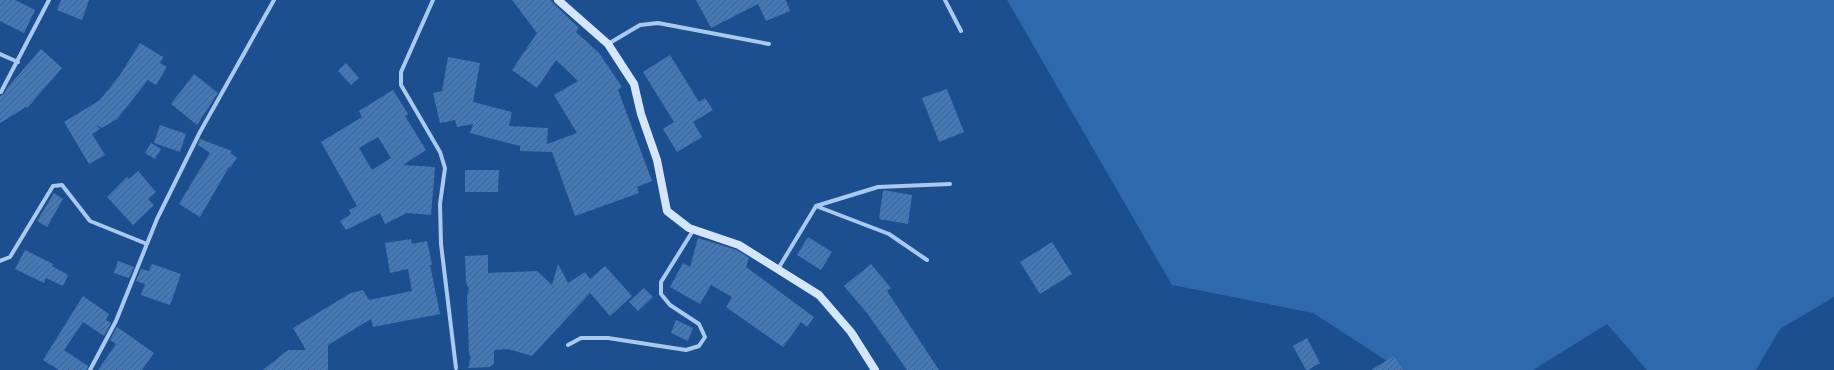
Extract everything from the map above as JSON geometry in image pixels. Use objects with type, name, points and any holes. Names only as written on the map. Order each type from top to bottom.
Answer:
[{"type":"street","points":[[2,92],[49,0]]},
{"type":"street","points":[[90,370],[116,321],[157,219],[200,132],[274,0]]},
{"type":"street","points":[[433,0],[427,18],[401,72],[401,85],[440,152],[445,168],[440,204],[441,244],[456,368]]},
{"type":"street","points":[[558,0],[608,44],[634,84],[641,114],[657,160],[667,211],[694,229],[739,245],[819,295],[851,332],[875,370]]},
{"type":"street","points":[[945,0],[961,31]]},
{"type":"street","points":[[608,44],[640,25],[658,23],[769,44]]},
{"type":"street","points":[[0,54],[18,62]]},
{"type":"street","points":[[0,261],[10,257],[53,186],[62,184],[90,221],[147,244]]},
{"type":"street","points":[[778,269],[816,206],[878,187],[950,184]]},
{"type":"street","points":[[816,206],[889,234],[927,260]]},
{"type":"street","points":[[568,345],[581,338],[608,338],[686,350],[699,346],[705,337],[698,324],[670,305],[661,294],[661,282],[694,229]]},
{"type":"shaded area","points":[[1007,0],[1834,0],[1834,297],[1780,329],[1756,370],[1647,370],[1607,324],[1533,370],[1401,370],[1313,313],[1172,285]]},
{"type":"building","points":[[0,0],[15,0],[35,10],[24,33],[0,21]]},
{"type":"building","points":[[61,0],[89,0],[82,20],[57,10]]},
{"type":"building","points":[[512,0],[550,0],[579,28],[576,32],[599,53],[622,87],[618,90],[652,181],[637,187],[639,193],[575,216],[552,152],[520,151],[520,146],[470,133],[473,124],[457,127],[455,120],[440,123],[433,93],[442,91],[448,57],[480,63],[473,102],[512,112],[509,126],[548,128],[547,144],[577,133],[554,95],[578,81],[556,60],[537,88],[512,70],[537,33]]},
{"type":"building","points":[[696,0],[786,0],[790,11],[766,21],[758,4],[711,28]]},
{"type":"building","points":[[140,43],[163,57],[160,63],[167,67],[156,85],[148,80],[117,119],[102,128],[96,125],[100,129],[92,134],[105,155],[89,164],[64,122],[100,100],[120,75]]},
{"type":"building","points":[[41,49],[62,68],[27,108],[26,107],[0,123],[0,96],[4,94],[7,88]]},
{"type":"building","points":[[670,55],[699,102],[705,98],[713,110],[693,122],[702,137],[677,152],[663,129],[674,122],[643,72]]},
{"type":"building","points":[[346,63],[359,78],[351,85],[338,71]]},
{"type":"building","points":[[194,74],[218,93],[197,125],[171,104]]},
{"type":"building","points":[[947,89],[964,132],[939,142],[922,98]]},
{"type":"building","points":[[393,90],[408,114],[405,116],[426,150],[403,165],[435,167],[431,215],[407,213],[385,224],[380,213],[346,230],[340,221],[351,214],[349,210],[357,206],[321,142],[362,117],[359,111]],"holes":[[[378,137],[391,158],[372,170],[359,148]]]},
{"type":"building","points":[[160,125],[186,134],[180,152],[154,143]]},
{"type":"building","points":[[200,139],[232,151],[230,153],[237,158],[230,168],[229,167],[200,217],[179,204],[210,153],[198,145]]},
{"type":"building","points":[[151,143],[161,149],[155,159],[145,153]]},
{"type":"building","points":[[465,170],[499,170],[498,192],[465,192]]},
{"type":"building","points":[[138,171],[156,192],[148,199],[154,205],[133,225],[107,197],[127,177],[129,179]]},
{"type":"building","points":[[883,190],[912,195],[908,224],[879,219]]},
{"type":"building","points":[[54,193],[63,199],[47,227],[37,221]]},
{"type":"building","points":[[808,237],[832,252],[821,270],[797,255]]},
{"type":"building","points":[[698,238],[737,250],[749,258],[746,267],[814,317],[807,327],[801,322],[783,347],[726,307],[732,297],[711,285],[700,304],[670,287],[683,263],[690,267]]},
{"type":"building","points":[[411,239],[412,244],[427,241],[432,265],[430,265],[440,314],[373,327],[371,319],[328,345],[328,370],[263,370],[288,350],[306,350],[293,328],[351,293],[363,290],[369,300],[412,291],[408,269],[390,273],[385,243]]},
{"type":"building","points":[[1052,242],[1072,274],[1040,294],[1020,262]]},
{"type":"building","points":[[25,250],[53,264],[52,266],[68,275],[63,286],[46,278],[44,283],[15,269]]},
{"type":"building","points":[[488,255],[488,273],[537,271],[552,285],[558,264],[568,283],[585,272],[590,279],[605,266],[632,296],[610,316],[590,293],[532,356],[508,349],[494,350],[494,363],[490,367],[468,368],[471,357],[469,354],[467,296],[469,289],[466,283],[465,256]]},
{"type":"building","points":[[118,261],[134,267],[129,278],[114,273]]},
{"type":"building","points":[[152,264],[181,274],[170,305],[141,295],[145,284],[136,281],[141,269],[149,271]]},
{"type":"building","points":[[871,264],[891,288],[887,291],[939,370],[907,370],[867,313],[844,286]]},
{"type":"building","points":[[644,288],[653,297],[638,311],[629,302]]},
{"type":"building","points":[[83,296],[109,314],[106,320],[111,323],[104,336],[83,322],[64,350],[88,366],[87,370],[59,370],[43,360]]},
{"type":"building","points":[[676,320],[693,328],[688,341],[671,333]]},
{"type":"building","points":[[117,327],[154,353],[142,370],[98,370],[116,344],[110,340]]},
{"type":"building","points":[[1307,338],[1320,363],[1306,370],[1293,346]]},
{"type":"building","points":[[1394,356],[1403,370],[1371,370]]}]
